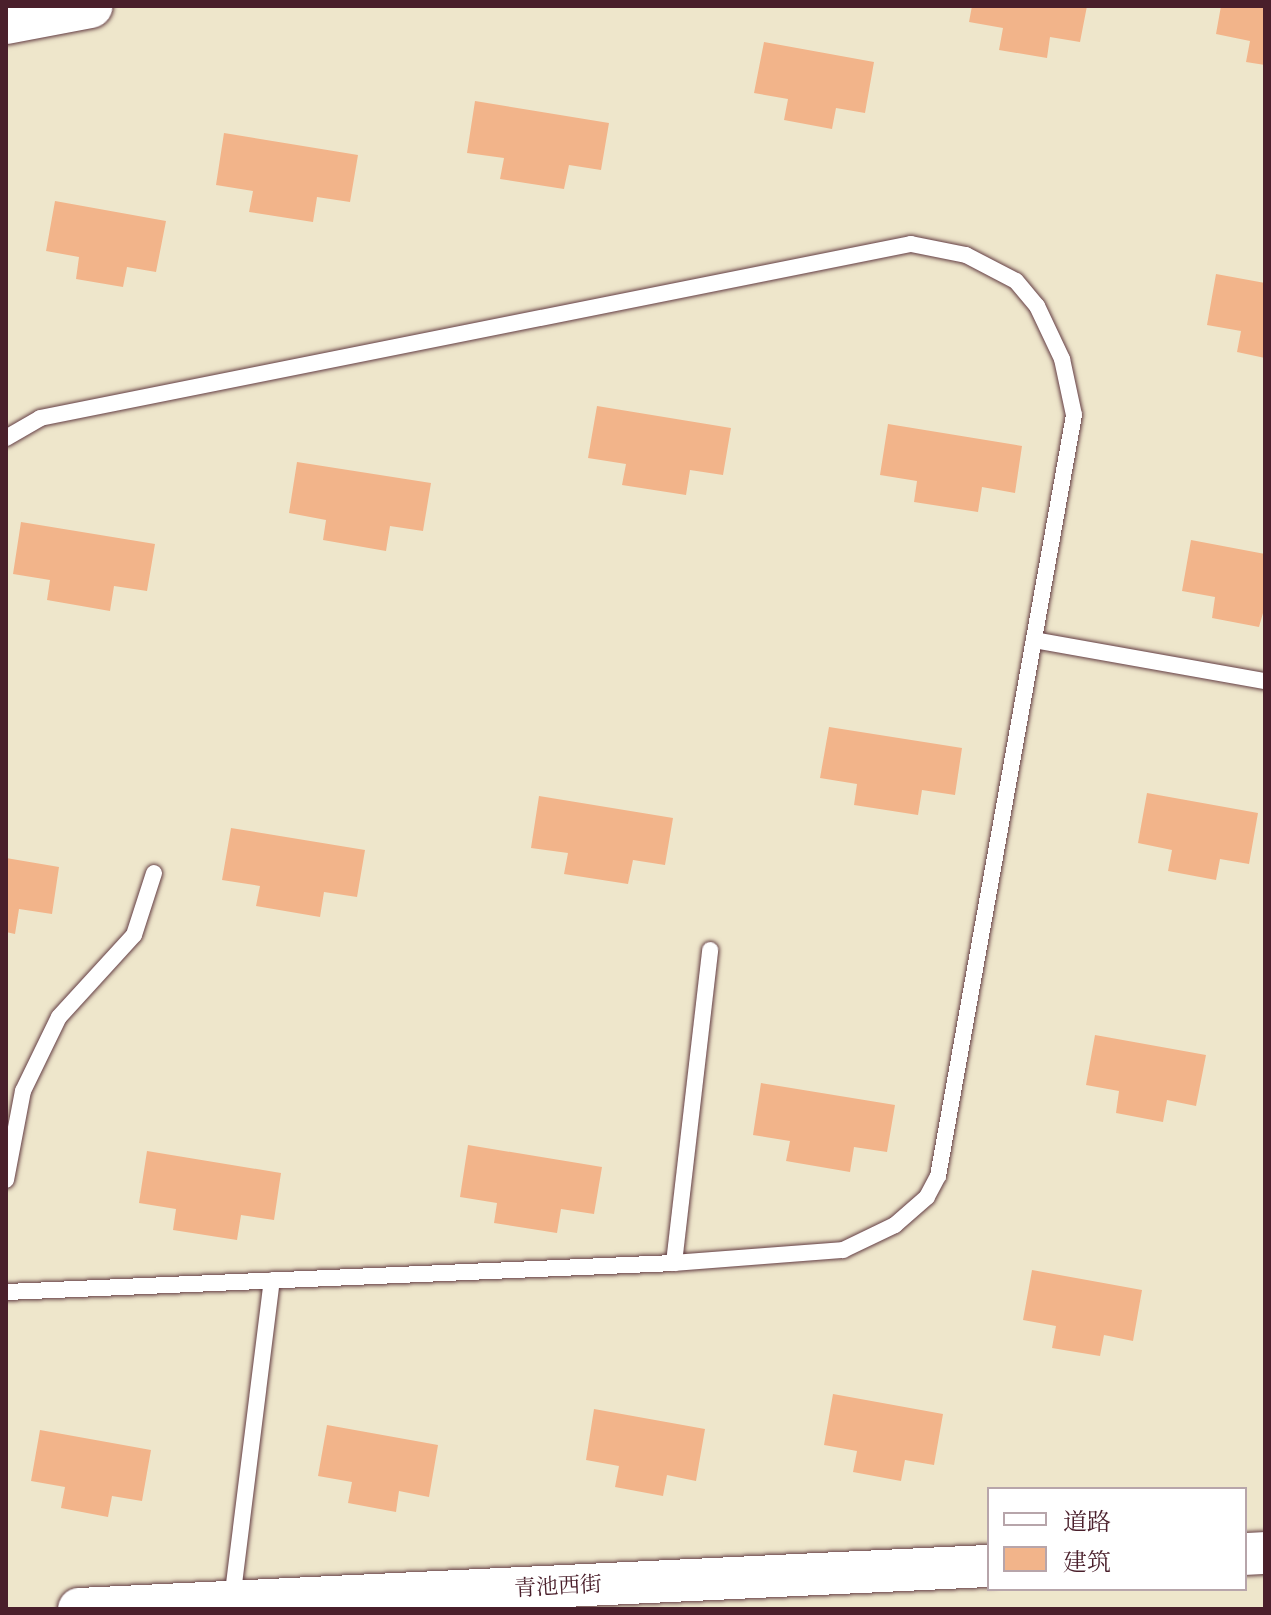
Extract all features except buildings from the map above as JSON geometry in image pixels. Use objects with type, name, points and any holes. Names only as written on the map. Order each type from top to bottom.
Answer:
[{"type":"main road","points":[[6,22],[91,6]]},
{"type":"street","name":"青池西街","points":[[79,1609],[987,1566]]},
{"type":"lane","points":[[6,438],[40,418],[911,244],[966,255],[1016,281],[1037,306],[1062,359],[1074,415],[938,1176],[927,1197],[895,1225],[843,1250],[674,1263],[6,1292]]},
{"type":"lane","points":[[1034,640],[1265,681]]},
{"type":"lane","points":[[6,1180],[23,1091],[59,1017],[134,935],[154,873]]},
{"type":"lane","points":[[674,1263],[710,950]]},
{"type":"lane","points":[[232,1602],[272,1280]]}]
